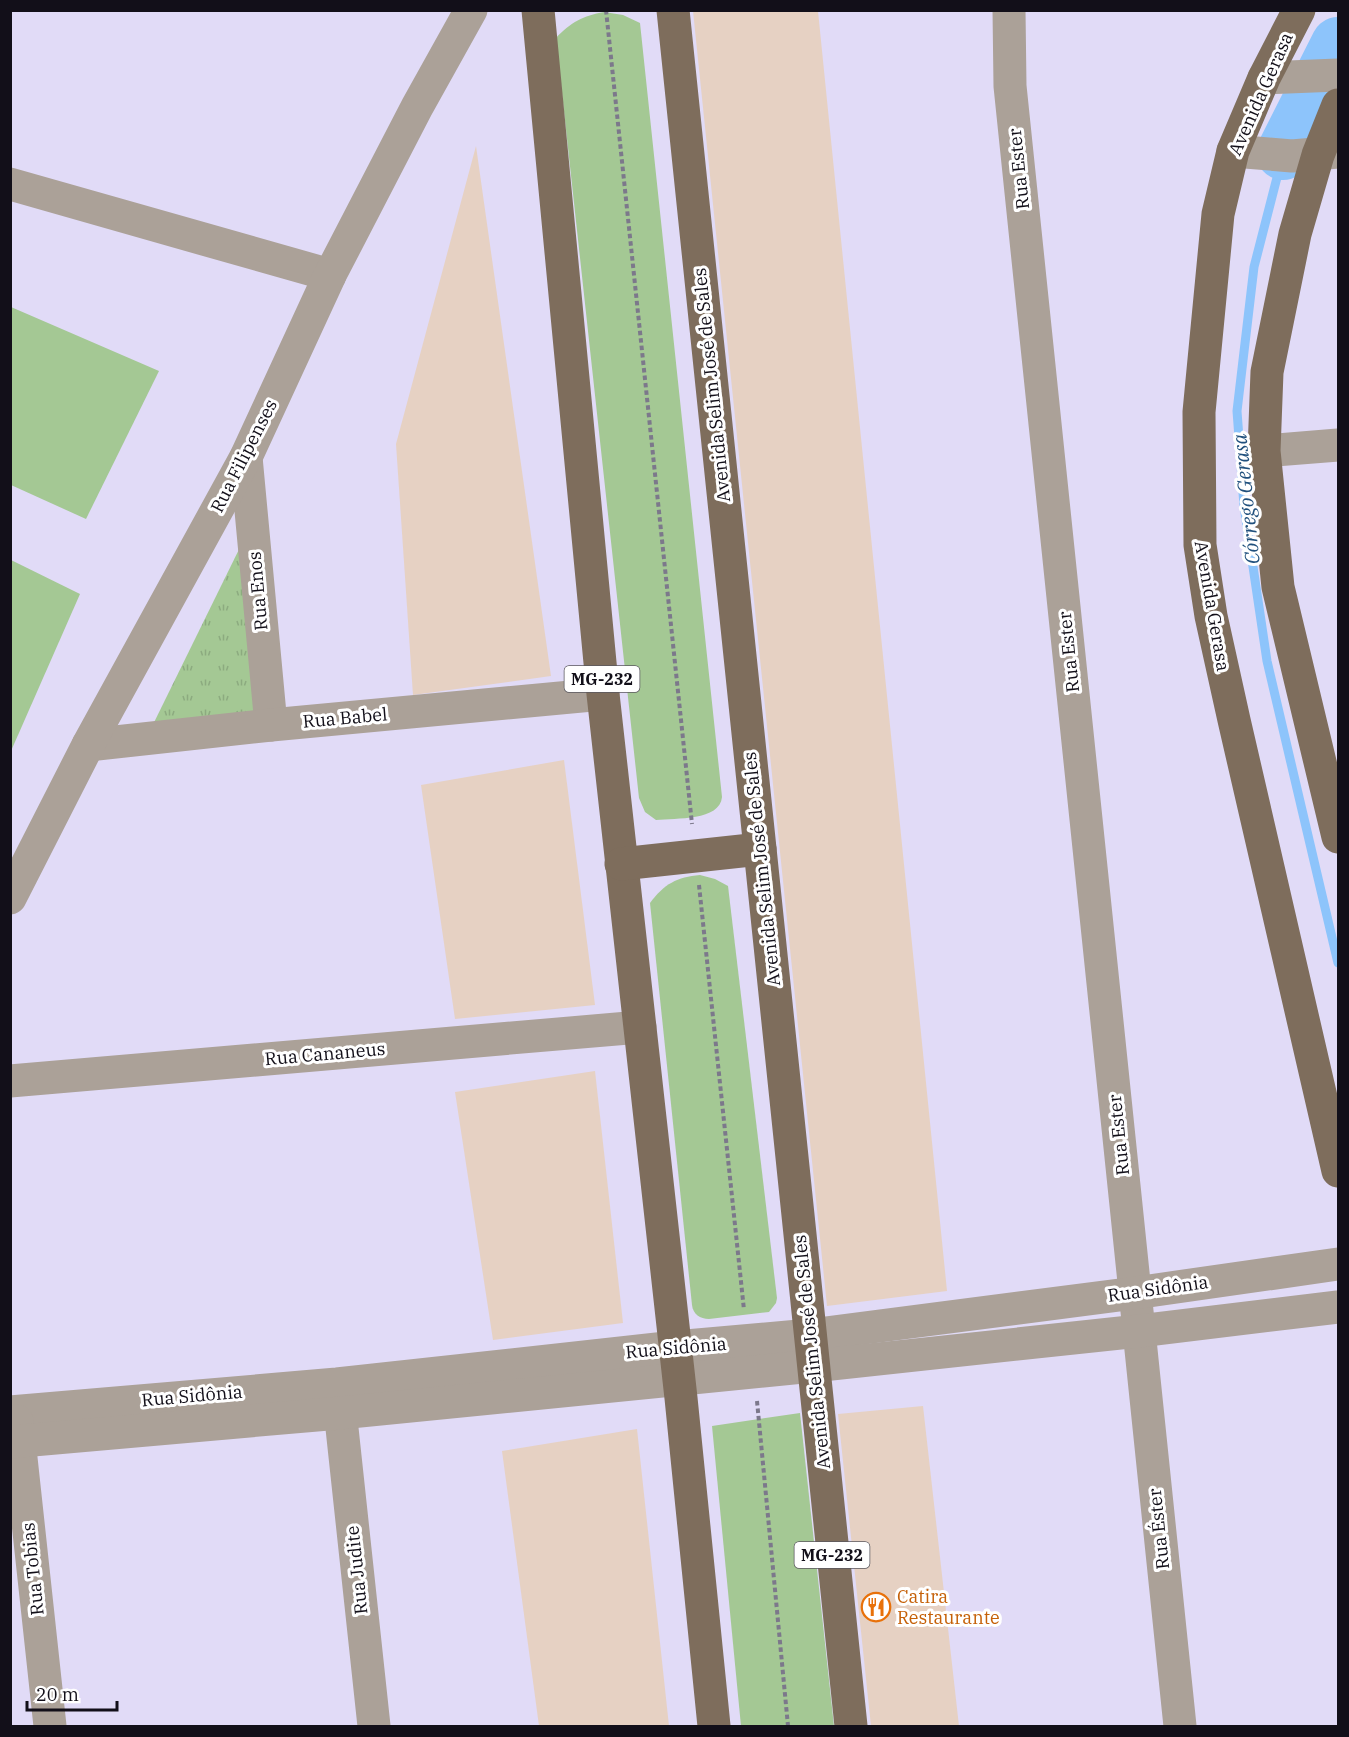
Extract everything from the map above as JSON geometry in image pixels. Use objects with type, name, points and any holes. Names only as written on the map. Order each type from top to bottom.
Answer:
[{"type":"main road","name":"MG-232","points":[[538,10],[603,694],[677,1363],[714,1726]]},
{"type":"main road","name":"Avenida Selim José de Sales","points":[[673,10],[851,1726]]},
{"type":"main road","name":"Avenida Gerasa","points":[[1299,10],[1277,77],[1218,214],[1198,412],[1200,545],[1211,616],[1338,1171]]},
{"type":"main road","points":[[1335,85],[1295,234],[1267,372],[1264,451],[1278,587],[1331,775],[1338,837]]},
{"type":"main road","points":[[621,864],[760,849]]},
{"type":"street","name":"Rua Filipenses","points":[[10,898],[88,745],[246,457],[330,275],[417,107],[471,10]]},
{"type":"street","name":"Rua Ester","points":[[1009,10],[1010,86],[1139,1331]]},
{"type":"street","points":[[1277,77],[1335,85]]},
{"type":"street","points":[[1245,152],[1318,152]]},
{"type":"street","points":[[10,184],[330,275]]},
{"type":"street","points":[[1264,451],[1338,445]]},
{"type":"street","name":"Rua Enos","points":[[246,457],[271,724]]},
{"type":"street","name":"Rua Babel","points":[[88,745],[271,724],[603,694]]},
{"type":"street","name":"Rua Cananeus","points":[[10,1081],[640,1027]]},
{"type":"street","name":"Rua Sidônia","points":[[811,1351],[1135,1293],[1338,1264]]},
{"type":"street","name":"Rua Sidônia","points":[[14,1427],[339,1399],[811,1351],[1139,1331],[1338,1307]]},
{"type":"street","name":"Rua Éster","points":[[1139,1331],[1180,1726]]},
{"type":"street","name":"Rua Judite","points":[[339,1399],[374,1726]]},
{"type":"street","name":"Rua Tobias","points":[[14,1427],[50,1726]]},
{"type":"shaded area","points":[[693,11],[818,11],[947,1291],[827,1306]]},
{"type":"shaded area","points":[[476,146],[551,676],[413,695],[396,444]]},
{"type":"shaded area","points":[[564,760],[595,1005],[455,1019],[421,785]]},
{"type":"shaded area","points":[[595,1071],[623,1323],[493,1340],[455,1092]]},
{"type":"shaded area","points":[[923,1406],[959,1726],[871,1726],[838,1414]]},
{"type":"shaded area","points":[[637,1429],[669,1726],[539,1726],[502,1451]]},
{"type":"green space","points":[[604,12],[623,15],[640,23],[722,797],[714,810],[696,817],[656,820],[645,812],[639,798],[556,38],[578,20]]},
{"type":"green space","points":[[11,307],[159,371],[86,519],[11,485]]},
{"type":"green space","points":[[250,527],[262,740],[138,755]]},
{"type":"green space","points":[[11,560],[80,594],[11,751]]},
{"type":"green space","points":[[700,875],[728,886],[777,1298],[769,1312],[709,1319],[698,1315],[692,1305],[650,903],[660,891],[672,883]]},
{"type":"green space","points":[[800,1413],[834,1726],[741,1726],[712,1426]]},
{"type":"waterway","name":"Córrego Gerasa","points":[[1283,153],[1338,44]]},
{"type":"waterway","name":"Córrego Gerasa","points":[[1281,162],[1254,267],[1237,411],[1244,506],[1267,661],[1338,963]]},
{"type":"place","name":"Catira Restaurante","points":[[876,1607]]}]
